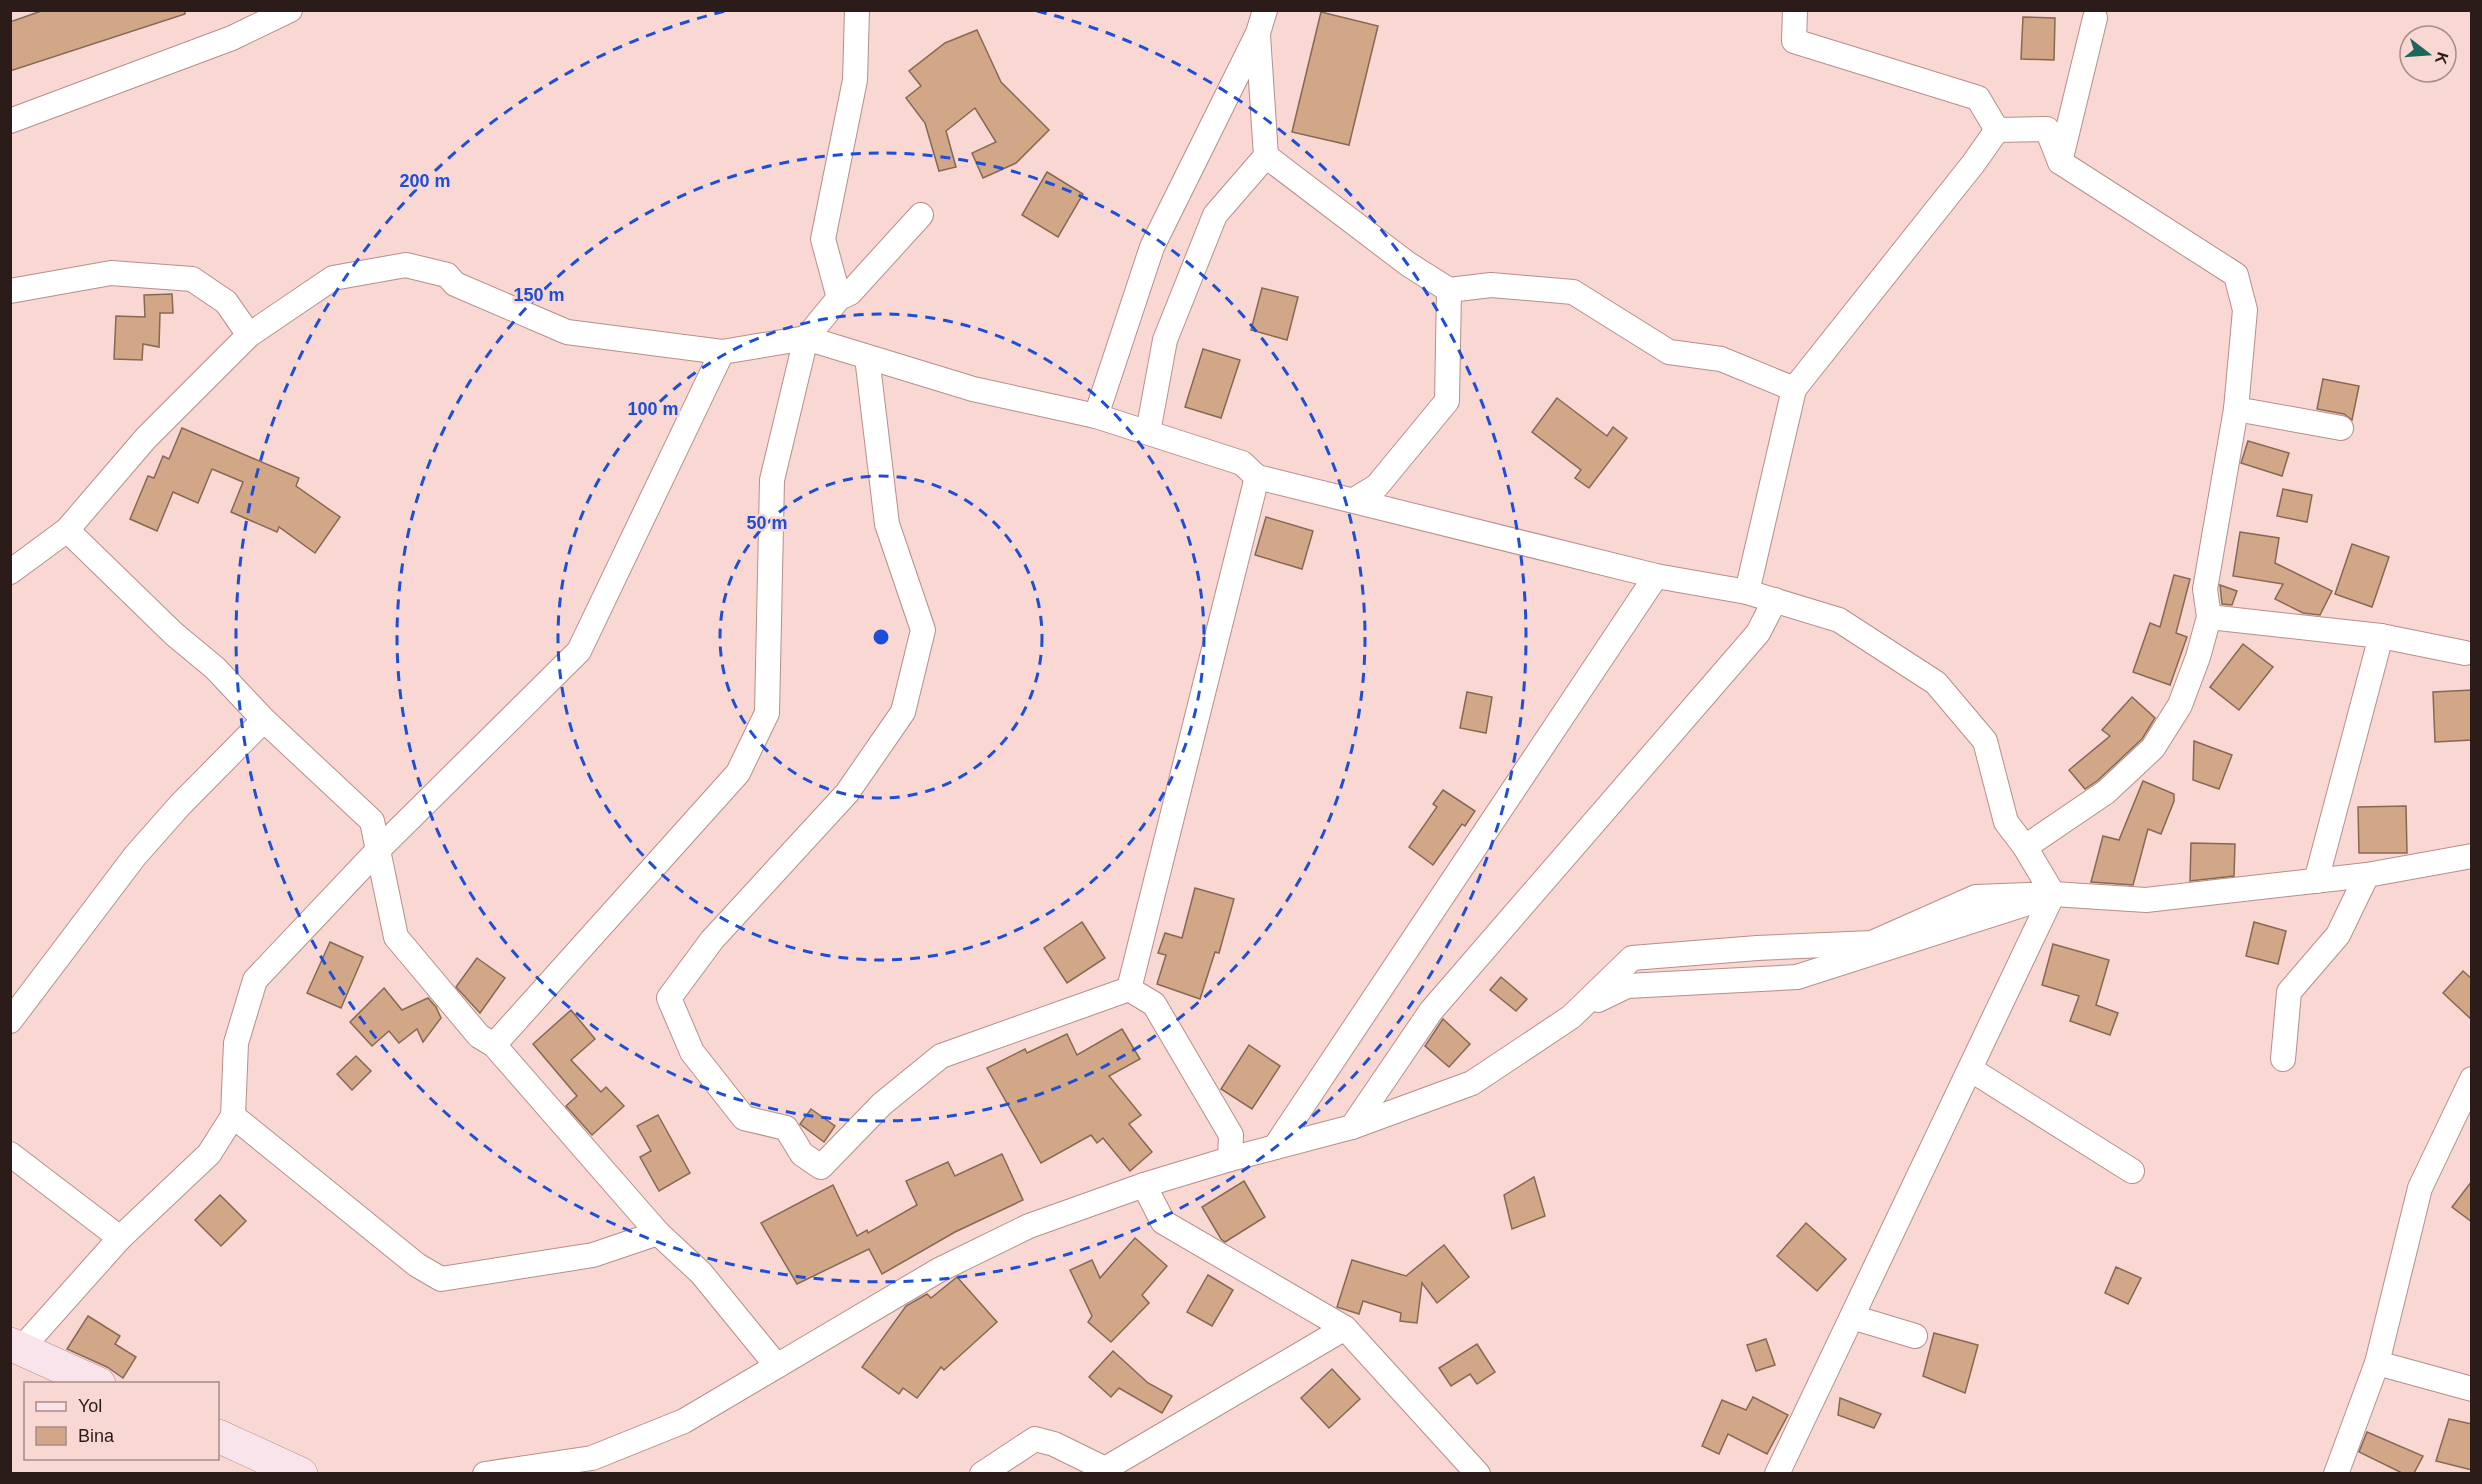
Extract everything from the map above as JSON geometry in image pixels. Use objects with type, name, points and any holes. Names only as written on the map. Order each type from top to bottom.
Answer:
[{"type":"street","points":[[10,121],[232,38],[290,10]]},
{"type":"street","points":[[839,298],[823,239],[855,80],[856,10]]},
{"type":"street","points":[[1794,10],[1794,40],[1978,98],[1997,130]]},
{"type":"street","points":[[2060,162],[2095,18]]},
{"type":"street","points":[[1148,432],[1165,340],[1215,215],[1266,156],[1261,22]]},
{"type":"street","points":[[1096,416],[1152,247],[1261,22]]},
{"type":"street","points":[[1997,130],[2047,129],[2060,162],[2236,275],[2245,310],[2236,409],[2205,589],[2209,617],[2198,657],[2180,705],[2153,748],[2106,792],[2025,848]]},
{"type":"street","points":[[1748,592],[1794,389],[1973,164],[1997,130]]},
{"type":"street","points":[[1266,156],[1408,264],[1449,291],[1491,285],[1573,292],[1669,352],[1721,359],[1794,389]]},
{"type":"street","points":[[494,1045],[738,773],[767,713],[772,480],[806,338],[839,298],[850,293],[921,215]]},
{"type":"street","points":[[10,572],[67,530],[146,438],[249,335],[333,278],[406,265],[447,275],[455,284],[567,332],[722,352],[806,338],[973,389],[1096,416],[1148,432],[1242,463],[1257,477],[1656,576],[1748,592],[1839,620],[1936,683],[1985,741],[2006,822],[2053,894]]},
{"type":"street","points":[[10,291],[111,273],[192,279],[226,302],[249,335]]},
{"type":"street","points":[[1354,500],[1377,486],[1447,402],[1449,291]]},
{"type":"street","points":[[97,1382],[16,1346],[120,1238],[209,1154],[233,1116],[236,1042],[255,980],[379,849],[579,651],[722,352]]},
{"type":"street","points":[[867,357],[887,524],[923,630],[903,712],[847,793],[712,940],[669,998],[692,1052],[744,1118],[786,1128],[802,1154],[821,1167],[882,1104],[941,1056],[1129,989]]},
{"type":"street","points":[[2236,409],[2341,428]]},
{"type":"street","points":[[1129,989],[1257,477]]},
{"type":"street","points":[[67,530],[174,634],[215,668],[264,720],[372,821],[396,937],[479,1036],[494,1045],[658,1233],[701,1273],[777,1366]]},
{"type":"street","points":[[1275,1147],[1656,576]]},
{"type":"street","points":[[1352,1127],[1431,1011],[1758,633],[1775,600]]},
{"type":"street","points":[[2209,617],[2381,636],[2465,653]]},
{"type":"street","points":[[2316,881],[2381,636]]},
{"type":"street","points":[[10,1021],[135,856],[180,805],[264,720]]},
{"type":"street","points":[[485,1473],[592,1458],[684,1421],[939,1270],[1029,1226],[1144,1185],[1230,1158],[1352,1127],[1472,1083],[1571,1017],[1632,958],[1757,948],[1872,943],[1976,897],[2053,894],[2146,900],[2367,875],[2472,856]]},
{"type":"street","points":[[2283,1059],[2289,992],[2338,935],[2367,875]]},
{"type":"street","points":[[1777,1473],[2053,894]]},
{"type":"street","points":[[1129,989],[1154,1004],[1231,1135],[1230,1158]]},
{"type":"street","points":[[1970,1069],[2133,1172]]},
{"type":"street","points":[[2336,1473],[2377,1363],[2420,1188],[2472,1079]]},
{"type":"street","points":[[233,1116],[417,1265],[441,1279],[593,1255],[658,1233]]},
{"type":"street","points":[[10,1154],[120,1238]]},
{"type":"street","points":[[1144,1185],[1163,1222],[1345,1328],[1474,1472]]},
{"type":"street","points":[[1852,1317],[1915,1336]]},
{"type":"street","points":[[982,1473],[1035,1439],[1054,1444],[1107,1471],[1345,1328]]},
{"type":"street","points":[[2377,1363],[2472,1389]]},
{"type":"street","points":[[219,1436],[301,1473]]},
{"type":"building","points":[[44,10],[185,10],[185,14],[10,71],[10,22]]},
{"type":"building","points":[[1321,12],[1378,26],[1349,145],[1292,132]]},
{"type":"building","points":[[2023,17],[2055,18],[2054,60],[2021,59]]},
{"type":"building","points":[[977,30],[1001,82],[1049,130],[1016,163],[983,178],[972,153],[996,142],[975,108],[946,131],[956,167],[939,171],[925,123],[906,98],[921,86],[909,71],[945,43]]},
{"type":"building","points":[[1047,172],[1083,194],[1058,237],[1022,215]]},
{"type":"building","points":[[1262,288],[1298,297],[1287,340],[1251,330]]},
{"type":"building","points":[[172,294],[173,313],[160,313],[159,347],[143,344],[142,360],[114,359],[116,316],[145,317],[144,295]]},
{"type":"building","points":[[1203,349],[1240,360],[1221,418],[1185,407]]},
{"type":"building","points":[[2323,379],[2359,386],[2352,420],[2344,414],[2317,409]]},
{"type":"building","points":[[1557,398],[1607,436],[1613,427],[1627,438],[1589,488],[1575,478],[1581,470],[1532,432]]},
{"type":"building","points":[[182,428],[299,478],[296,486],[340,517],[315,553],[279,527],[277,532],[231,512],[243,482],[212,469],[198,503],[173,492],[157,531],[130,519],[148,476],[154,478],[163,456],[169,459]]},
{"type":"building","points":[[2248,441],[2289,453],[2282,476],[2241,463]]},
{"type":"building","points":[[2283,489],[2312,495],[2307,522],[2277,516]]},
{"type":"building","points":[[1266,517],[1313,531],[1302,569],[1255,555]]},
{"type":"building","points":[[2240,532],[2279,538],[2275,563],[2332,591],[2320,615],[2303,613],[2275,599],[2283,584],[2233,576]]},
{"type":"building","points":[[2352,544],[2389,557],[2372,607],[2335,594]]},
{"type":"building","points":[[2174,575],[2190,579],[2176,633],[2187,637],[2170,685],[2133,672],[2150,623],[2160,627]]},
{"type":"building","points":[[2220,585],[2237,591],[2232,605],[2222,604]]},
{"type":"building","points":[[2243,644],[2273,667],[2239,710],[2210,687]]},
{"type":"building","points":[[2472,690],[2472,740],[2435,742],[2433,692]]},
{"type":"building","points":[[1467,692],[1492,697],[1486,733],[1460,728]]},
{"type":"building","points":[[2132,697],[2155,718],[2142,739],[2097,781],[2085,789],[2069,770],[2110,736],[2102,730]]},
{"type":"building","points":[[2194,741],[2232,755],[2219,789],[2193,780]]},
{"type":"building","points":[[2143,781],[2174,794],[2174,801],[2161,834],[2148,829],[2133,885],[2091,882],[2103,836],[2119,840]]},
{"type":"building","points":[[1443,790],[1475,811],[1465,826],[1462,824],[1433,865],[1409,847],[1437,807],[1433,804]]},
{"type":"building","points":[[2406,806],[2407,853],[2359,853],[2358,807]]},
{"type":"building","points":[[2191,843],[2235,844],[2234,876],[2190,881]]},
{"type":"building","points":[[1195,888],[1234,899],[1219,953],[1215,952],[1200,999],[1157,984],[1166,955],[1158,953],[1165,933],[1182,938]]},
{"type":"building","points":[[1082,922],[1105,958],[1067,983],[1044,948]]},
{"type":"building","points":[[2254,922],[2286,931],[2278,964],[2246,956]]},
{"type":"building","points":[[330,942],[363,957],[341,1008],[307,993]]},
{"type":"building","points":[[2053,944],[2109,960],[2096,1005],[2118,1013],[2110,1035],[2070,1021],[2079,996],[2042,985]]},
{"type":"building","points":[[477,958],[505,978],[480,1013],[456,987]]},
{"type":"building","points":[[2463,971],[2472,979],[2472,1020],[2443,993]]},
{"type":"building","points":[[1501,977],[1527,999],[1516,1011],[1490,990]]},
{"type":"building","points":[[384,988],[402,1010],[428,998],[436,1007],[441,1018],[423,1042],[417,1029],[399,1043],[389,1031],[372,1046],[350,1022]]},
{"type":"building","points":[[571,1010],[595,1039],[571,1060],[601,1092],[606,1087],[624,1106],[592,1135],[566,1106],[577,1096],[533,1044]]},
{"type":"building","points":[[1443,1019],[1470,1044],[1449,1067],[1425,1046]]},
{"type":"building","points":[[1122,1029],[1140,1059],[1109,1076],[1141,1115],[1129,1124],[1152,1152],[1130,1171],[1103,1138],[1097,1143],[1091,1135],[1041,1163],[987,1068],[1025,1049],[1027,1053],[1067,1034],[1077,1055]]},
{"type":"building","points":[[1249,1045],[1280,1066],[1252,1109],[1221,1089]]},
{"type":"building","points":[[356,1056],[371,1071],[352,1090],[337,1074]]},
{"type":"building","points":[[811,1109],[835,1126],[824,1142],[800,1124]]},
{"type":"building","points":[[658,1115],[690,1173],[659,1191],[640,1157],[651,1151],[637,1126]]},
{"type":"building","points":[[1002,1154],[1023,1200],[955,1232],[882,1274],[869,1249],[797,1284],[761,1223],[833,1185],[857,1236],[867,1230],[868,1233],[917,1205],[906,1181],[948,1162],[955,1176]]},
{"type":"building","points":[[1534,1177],[1545,1216],[1512,1229],[1504,1195]]},
{"type":"building","points":[[1244,1181],[1265,1217],[1225,1242],[1202,1207]]},
{"type":"building","points":[[2472,1181],[2472,1222],[2452,1207]]},
{"type":"building","points":[[220,1195],[246,1221],[221,1246],[195,1220]]},
{"type":"building","points":[[1806,1223],[1846,1259],[1817,1291],[1777,1256]]},
{"type":"building","points":[[1135,1238],[1167,1266],[1142,1295],[1149,1303],[1111,1342],[1088,1322],[1092,1316],[1070,1270],[1092,1260],[1100,1278]]},
{"type":"building","points":[[1444,1245],[1469,1277],[1437,1303],[1422,1283],[1417,1323],[1400,1321],[1401,1313],[1363,1301],[1359,1314],[1337,1307],[1352,1260],[1406,1276]]},
{"type":"building","points":[[2116,1267],[2141,1278],[2128,1304],[2105,1293]]},
{"type":"building","points":[[1208,1275],[1233,1290],[1212,1326],[1187,1312]]},
{"type":"building","points":[[957,1277],[997,1322],[944,1370],[941,1367],[917,1398],[903,1388],[899,1394],[862,1367],[906,1306],[927,1294],[931,1298]]},
{"type":"building","points":[[88,1316],[120,1336],[115,1344],[136,1357],[123,1378],[107,1367],[67,1349]]},
{"type":"building","points":[[1934,1333],[1978,1345],[1965,1393],[1923,1376]]},
{"type":"building","points":[[1766,1339],[1775,1365],[1756,1371],[1747,1345]]},
{"type":"building","points":[[1477,1344],[1495,1372],[1477,1384],[1470,1374],[1451,1386],[1439,1368]]},
{"type":"building","points":[[1113,1351],[1148,1383],[1172,1396],[1162,1413],[1119,1388],[1111,1397],[1089,1377]]},
{"type":"building","points":[[1332,1369],[1360,1399],[1329,1428],[1301,1398]]},
{"type":"building","points":[[1753,1397],[1788,1415],[1767,1454],[1728,1434],[1719,1454],[1702,1446],[1722,1400],[1746,1410]]},
{"type":"building","points":[[1840,1398],[1881,1414],[1874,1428],[1838,1415]]},
{"type":"building","points":[[2449,1419],[2472,1424],[2472,1470],[2436,1461]]},
{"type":"building","points":[[2367,1432],[2423,1456],[2414,1473],[2402,1473],[2359,1452]]}]
